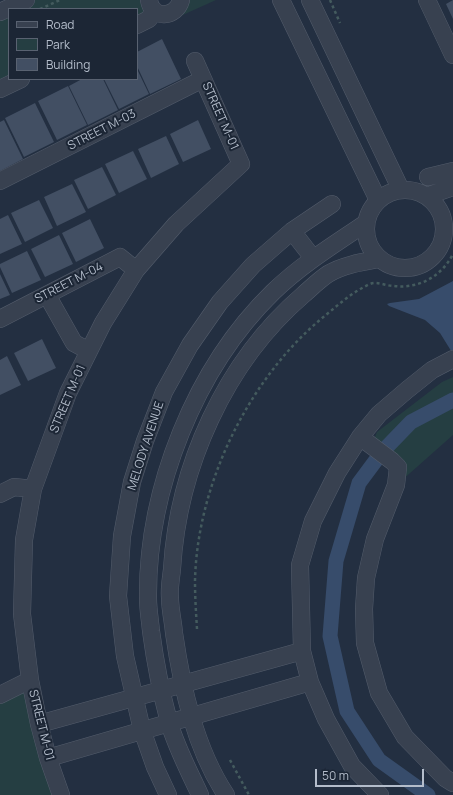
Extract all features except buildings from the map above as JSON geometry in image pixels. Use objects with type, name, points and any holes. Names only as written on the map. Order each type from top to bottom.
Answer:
[{"type":"street","points":[[9,8],[26,0]]},
{"type":"street","points":[[152,5],[159,13],[168,14],[176,10],[181,0]]},
{"type":"street","points":[[281,0],[378,200]]},
{"type":"street","points":[[310,0],[401,190]]},
{"type":"street","points":[[427,0],[453,55]]},
{"type":"street","points":[[138,24],[149,19],[152,5]]},
{"type":"street","name":"STREET M-01","points":[[60,795],[39,724],[30,680],[22,614],[24,540],[33,489],[68,393],[103,324],[136,270],[176,224],[241,164],[195,61]]},
{"type":"street","name":"STREET M-03","points":[[0,181],[203,79]]},
{"type":"street","points":[[0,89],[19,80]]},
{"type":"street","points":[[428,177],[453,171]]},
{"type":"street","points":[[427,196],[453,187]]},
{"type":"street","points":[[401,190],[415,191],[434,201],[441,213],[444,223],[449,230],[433,258],[422,265],[411,268],[398,268],[386,264],[372,251],[366,236],[368,214],[378,200],[390,193],[401,190]]},
{"type":"street","name":"MELODY AVENUE","points":[[168,795],[155,767],[142,730],[125,656],[118,596],[122,536],[132,482],[145,441],[164,392],[190,345],[220,302],[253,265],[292,231],[332,204]]},
{"type":"street","points":[[200,795],[182,757],[169,723],[154,654],[148,598],[151,544],[161,494],[173,455],[191,409],[215,366],[242,326],[273,292],[313,258],[366,223]]},
{"type":"street","points":[[292,231],[313,258]]},
{"type":"street","name":"STREET M-04","points":[[0,319],[120,257],[136,270]]},
{"type":"street","points":[[226,795],[202,748],[183,685],[170,598],[173,546],[182,499],[211,418],[259,339],[288,308],[328,274],[350,265],[379,259]]},
{"type":"street","points":[[46,294],[74,343],[89,351]]},
{"type":"street","points":[[380,795],[352,766],[326,719],[310,682],[302,651],[300,565],[313,520],[337,473],[366,441],[379,414],[432,370],[453,359]]},
{"type":"street","points":[[366,441],[398,467],[396,485],[375,539],[366,578],[364,609],[365,643],[379,693],[405,737],[445,778],[453,784]]},
{"type":"street","points":[[0,494],[14,486],[33,489]]},
{"type":"street","points":[[39,724],[302,651]]},
{"type":"street","points":[[0,695],[30,680]]},
{"type":"street","points":[[48,758],[310,682]]},
{"type":"path","points":[[42,8],[60,0]]},
{"type":"path","points":[[330,0],[342,28]]},
{"type":"path","points":[[196,629],[195,580],[199,538],[208,497],[220,461],[242,416],[265,380],[289,350],[311,328],[350,295],[372,283],[409,287],[424,282],[440,271],[450,260],[453,254]]},
{"type":"path","points":[[230,760],[249,795]]},
{"type":"green space","points":[[26,0],[149,0],[138,23],[138,8],[9,8]]},
{"type":"green space","points":[[181,0],[216,0],[176,18]]},
{"type":"green space","points":[[8,8],[8,80],[0,89],[0,12]]},
{"type":"green space","points":[[453,377],[453,435],[400,482],[375,437],[377,432],[442,382]]},
{"type":"green space","points":[[30,680],[61,795],[0,795],[0,695]]},
{"type":"water","points":[[453,281],[453,354],[440,333],[425,320],[387,304],[419,299]]},
{"type":"waterway","points":[[428,795],[379,760],[347,711],[330,636],[336,561],[359,483],[382,452],[411,422],[453,400]]}]
